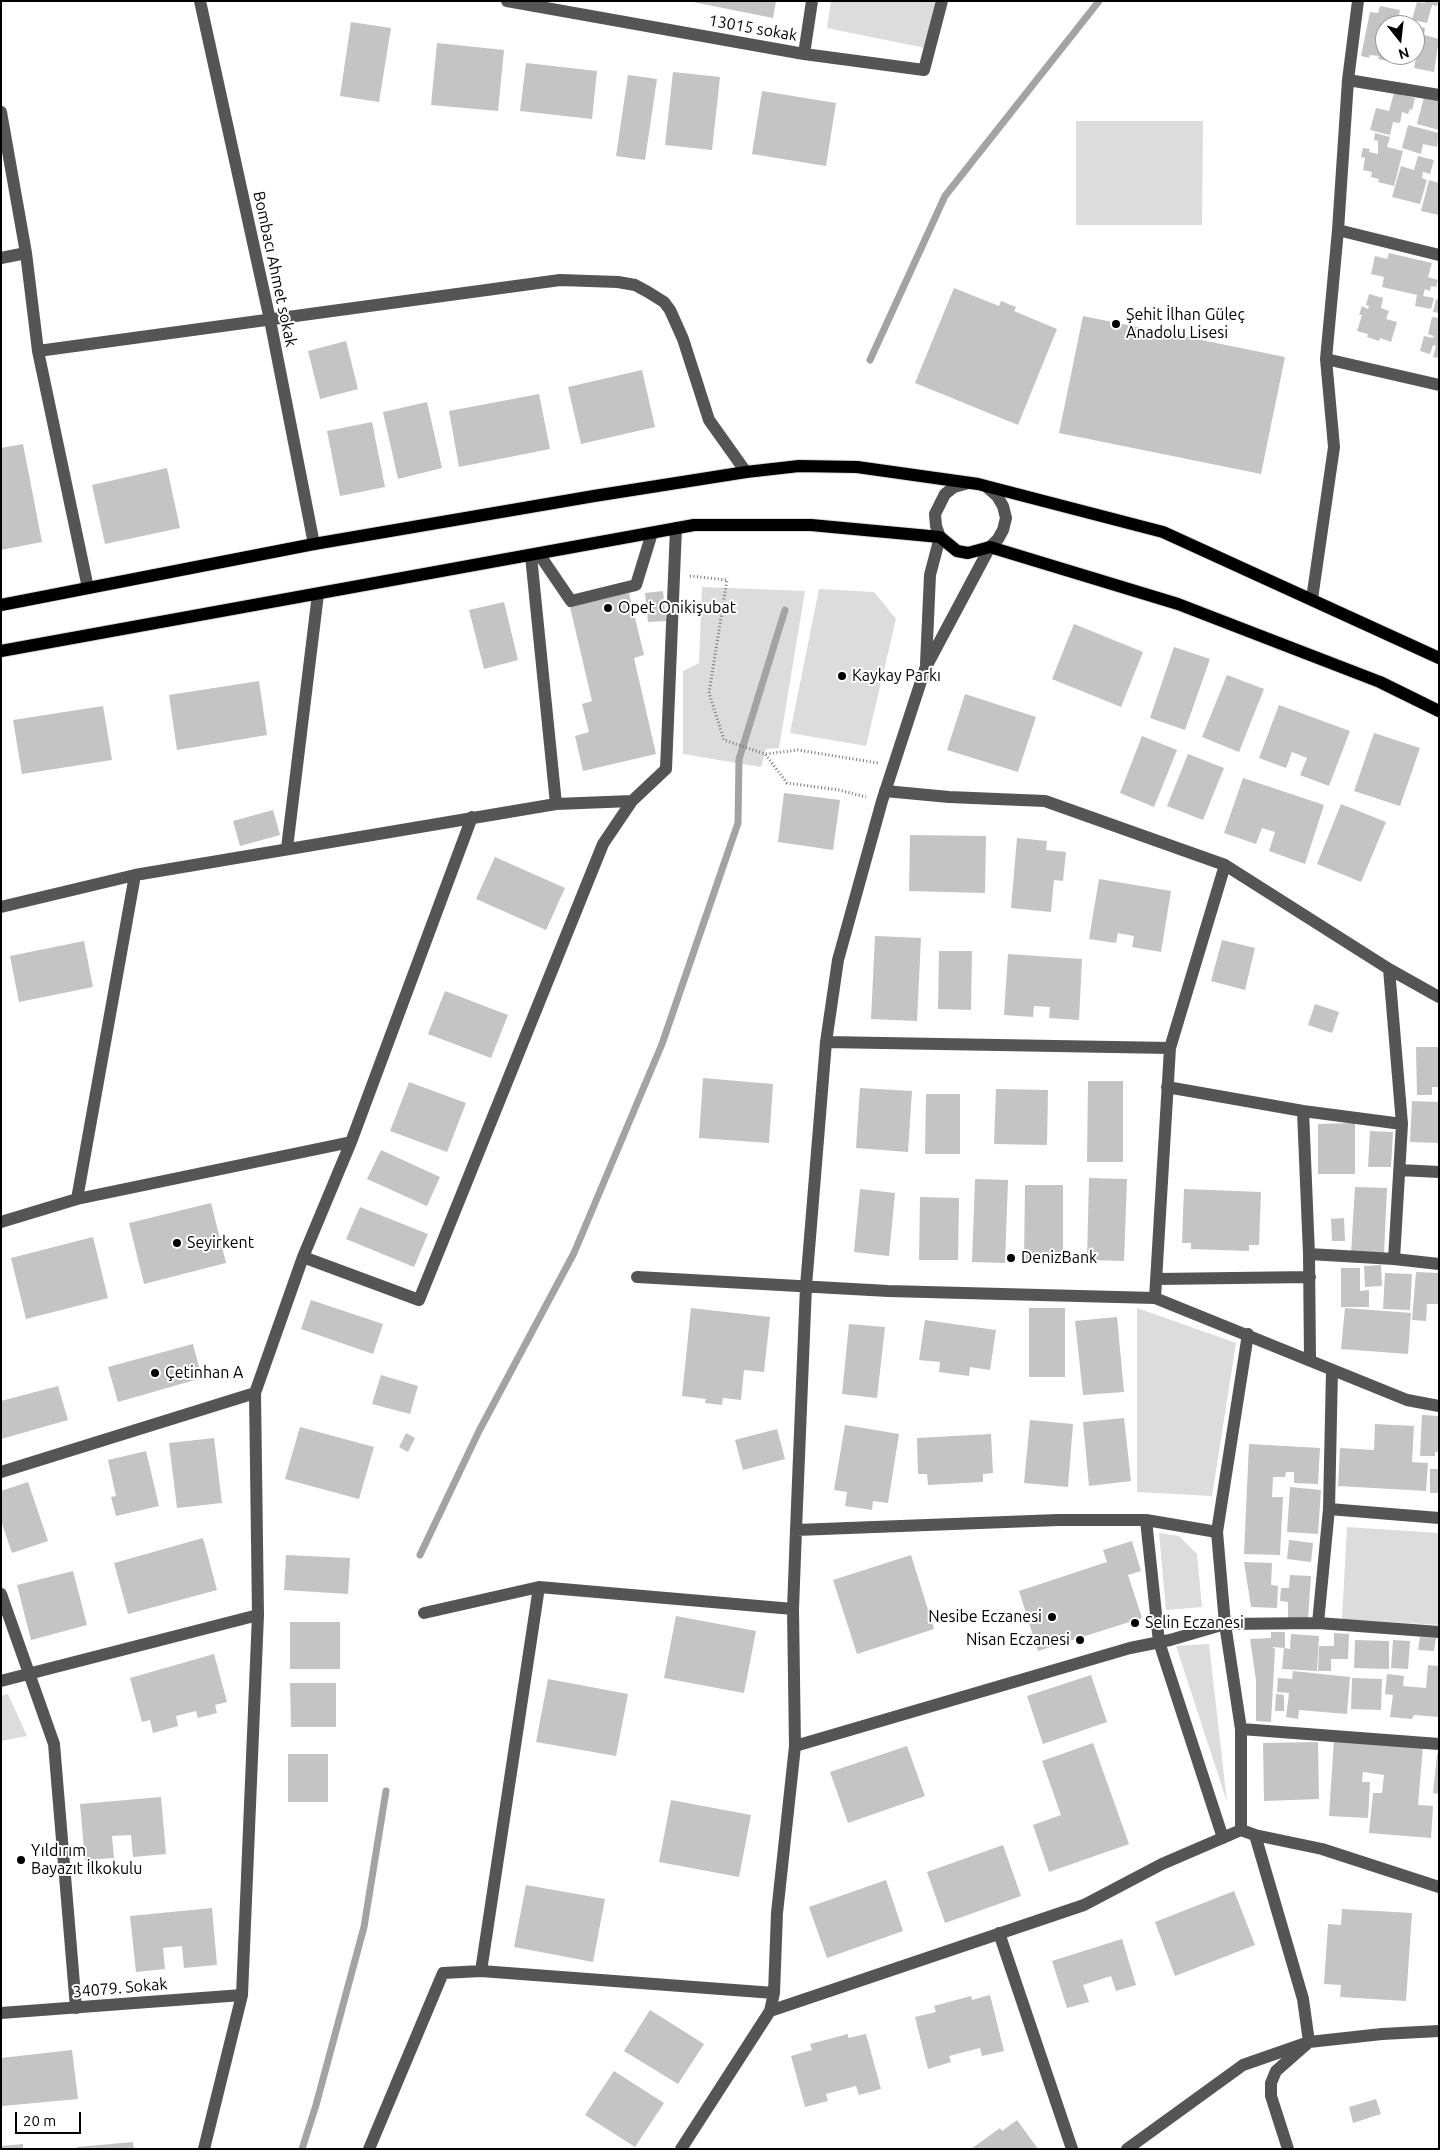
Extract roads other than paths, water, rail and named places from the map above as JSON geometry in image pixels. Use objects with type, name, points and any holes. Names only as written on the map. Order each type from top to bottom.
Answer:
[{"type":"main road","points":[[1,605],[314,544],[746,472],[800,466],[857,467],[965,484],[978,484],[1163,532],[1439,658]]},
{"type":"main road","points":[[3,652],[694,525],[811,525],[940,537],[958,551],[974,553],[990,548],[1178,604],[1380,682],[1439,711]]},
{"type":"street","name":"Bombacı Ahmet sokak","points":[[200,1],[270,320],[314,544]]},
{"type":"street","name":"13015 sokak","points":[[507,1],[804,54],[924,70],[942,1]]},
{"type":"street","points":[[804,54],[812,1]]},
{"type":"street","points":[[1312,599],[1334,447],[1326,358],[1338,230],[1348,80],[1358,1]]},
{"type":"street","points":[[1348,80],[1439,94]]},
{"type":"street","points":[[1,112],[26,253],[38,351],[88,588]]},
{"type":"street","points":[[1338,230],[1439,255]]},
{"type":"street","points":[[1,258],[26,253]]},
{"type":"street","points":[[38,351],[560,280],[634,285],[664,302],[670,310],[683,340],[709,420],[746,472]]},
{"type":"street","points":[[1326,358],[1439,385]]},
{"type":"street","points":[[925,669],[930,575],[940,537],[935,520],[938,504],[945,494],[954,487],[965,484]]},
{"type":"street","points":[[681,2149],[770,2010],[774,1993],[778,1912],[795,1746],[793,1609],[806,1286],[826,1042],[838,960],[884,796],[925,669],[990,548],[998,539],[1006,518],[1003,506],[997,496],[988,488]]},
{"type":"street","points":[[303,1257],[419,1300],[603,844],[632,801],[666,770],[676,528]]},
{"type":"street","points":[[535,555],[571,601],[636,585],[652,533]]},
{"type":"street","points":[[535,555],[556,804]]},
{"type":"street","points":[[286,848],[318,594]]},
{"type":"street","points":[[884,796],[1045,801],[1225,865],[1389,969],[1439,996]]},
{"type":"street","points":[[1,907],[135,875],[286,848],[556,804],[632,801]]},
{"type":"street","points":[[204,2149],[242,1994],[258,1615],[255,1393],[303,1257],[351,1142],[472,817]]},
{"type":"street","points":[[1155,1298],[1170,1048],[1225,865]]},
{"type":"street","points":[[77,1199],[135,875]]},
{"type":"street","points":[[1389,969],[1402,1124],[1394,1259]]},
{"type":"street","points":[[826,1042],[1170,1048]]},
{"type":"street","points":[[1167,1087],[1303,1111],[1402,1124]]},
{"type":"street","points":[[1303,1111],[1310,1277],[1310,1359]]},
{"type":"street","points":[[1,1222],[77,1199],[351,1142]]},
{"type":"street","points":[[1400,1170],[1439,1172]]},
{"type":"street","points":[[1309,1254],[1394,1259],[1439,1264]]},
{"type":"street","points":[[637,1277],[888,1291],[1155,1298],[1310,1359],[1332,1370],[1407,1400],[1439,1406]]},
{"type":"street","points":[[1157,1279],[1310,1277]]},
{"type":"street","points":[[1241,1830],[1241,1729],[1225,1624],[1217,1532],[1248,1334]]},
{"type":"street","points":[[1318,1623],[1329,1509],[1332,1370]]},
{"type":"street","points":[[1,1472],[255,1393]]},
{"type":"street","points":[[1329,1509],[1439,1518]]},
{"type":"street","points":[[796,1530],[1058,1520],[1146,1520],[1217,1532]]},
{"type":"street","points":[[1146,1520],[1159,1642],[1223,1838]]},
{"type":"street","points":[[424,1613],[539,1587],[793,1609]]},
{"type":"street","points":[[481,1971],[539,1587]]},
{"type":"street","points":[[1,1594],[54,1744],[76,2008]]},
{"type":"street","points":[[1,1681],[258,1615]]},
{"type":"street","points":[[795,1746],[1130,1648],[1225,1624],[1318,1623],[1439,1632]]},
{"type":"street","points":[[1241,1729],[1439,1744]]},
{"type":"street","points":[[770,2010],[1084,1904],[1162,1864],[1241,1830],[1255,1835],[1322,1849],[1439,1886]]},
{"type":"street","points":[[1255,1835],[1303,1999],[1309,2042]]},
{"type":"street","points":[[999,1933],[1072,2149]]},
{"type":"street","points":[[370,2149],[443,1973],[481,1971],[774,1993]]},
{"type":"street","name":"34079. Sokak","points":[[1,2013],[242,1994]]},
{"type":"street","points":[[1127,2149],[1243,2065],[1309,2042],[1382,2034],[1439,2031]]},
{"type":"street","points":[[1288,2149],[1271,2096],[1271,2083],[1276,2070],[1309,2042]]},
{"type":"waterway","points":[[870,360],[945,196],[1099,1]]},
{"type":"waterway","points":[[420,1555],[479,1431],[574,1253],[662,1044],[738,823],[739,759],[785,610]]},
{"type":"waterway","points":[[302,2149],[316,2105],[364,1927],[386,1791]]},
{"type":"place","name":"Şehit İlhan Güleç Anadolu Lisesi","points":[[1116,324]]},
{"type":"place","name":"Opet Onikişubat","points":[[608,608]]},
{"type":"place","name":"Kaykay Parkı","points":[[842,676]]},
{"type":"place","name":"Seyirkent","points":[[177,1243]]},
{"type":"place","name":"DenizBank","points":[[1011,1258]]},
{"type":"place","name":"Çetinhan A","points":[[155,1373]]},
{"type":"place","name":"Nesibe Eczanesi","points":[[1052,1617]]},
{"type":"place","name":"Selin Eczanesi","points":[[1135,1623]]},
{"type":"place","name":"Nisan Eczanesi","points":[[1080,1640]]},
{"type":"place","name":"Yıldırım Bayazıt İlkokulu","points":[[21,1860]]}]
